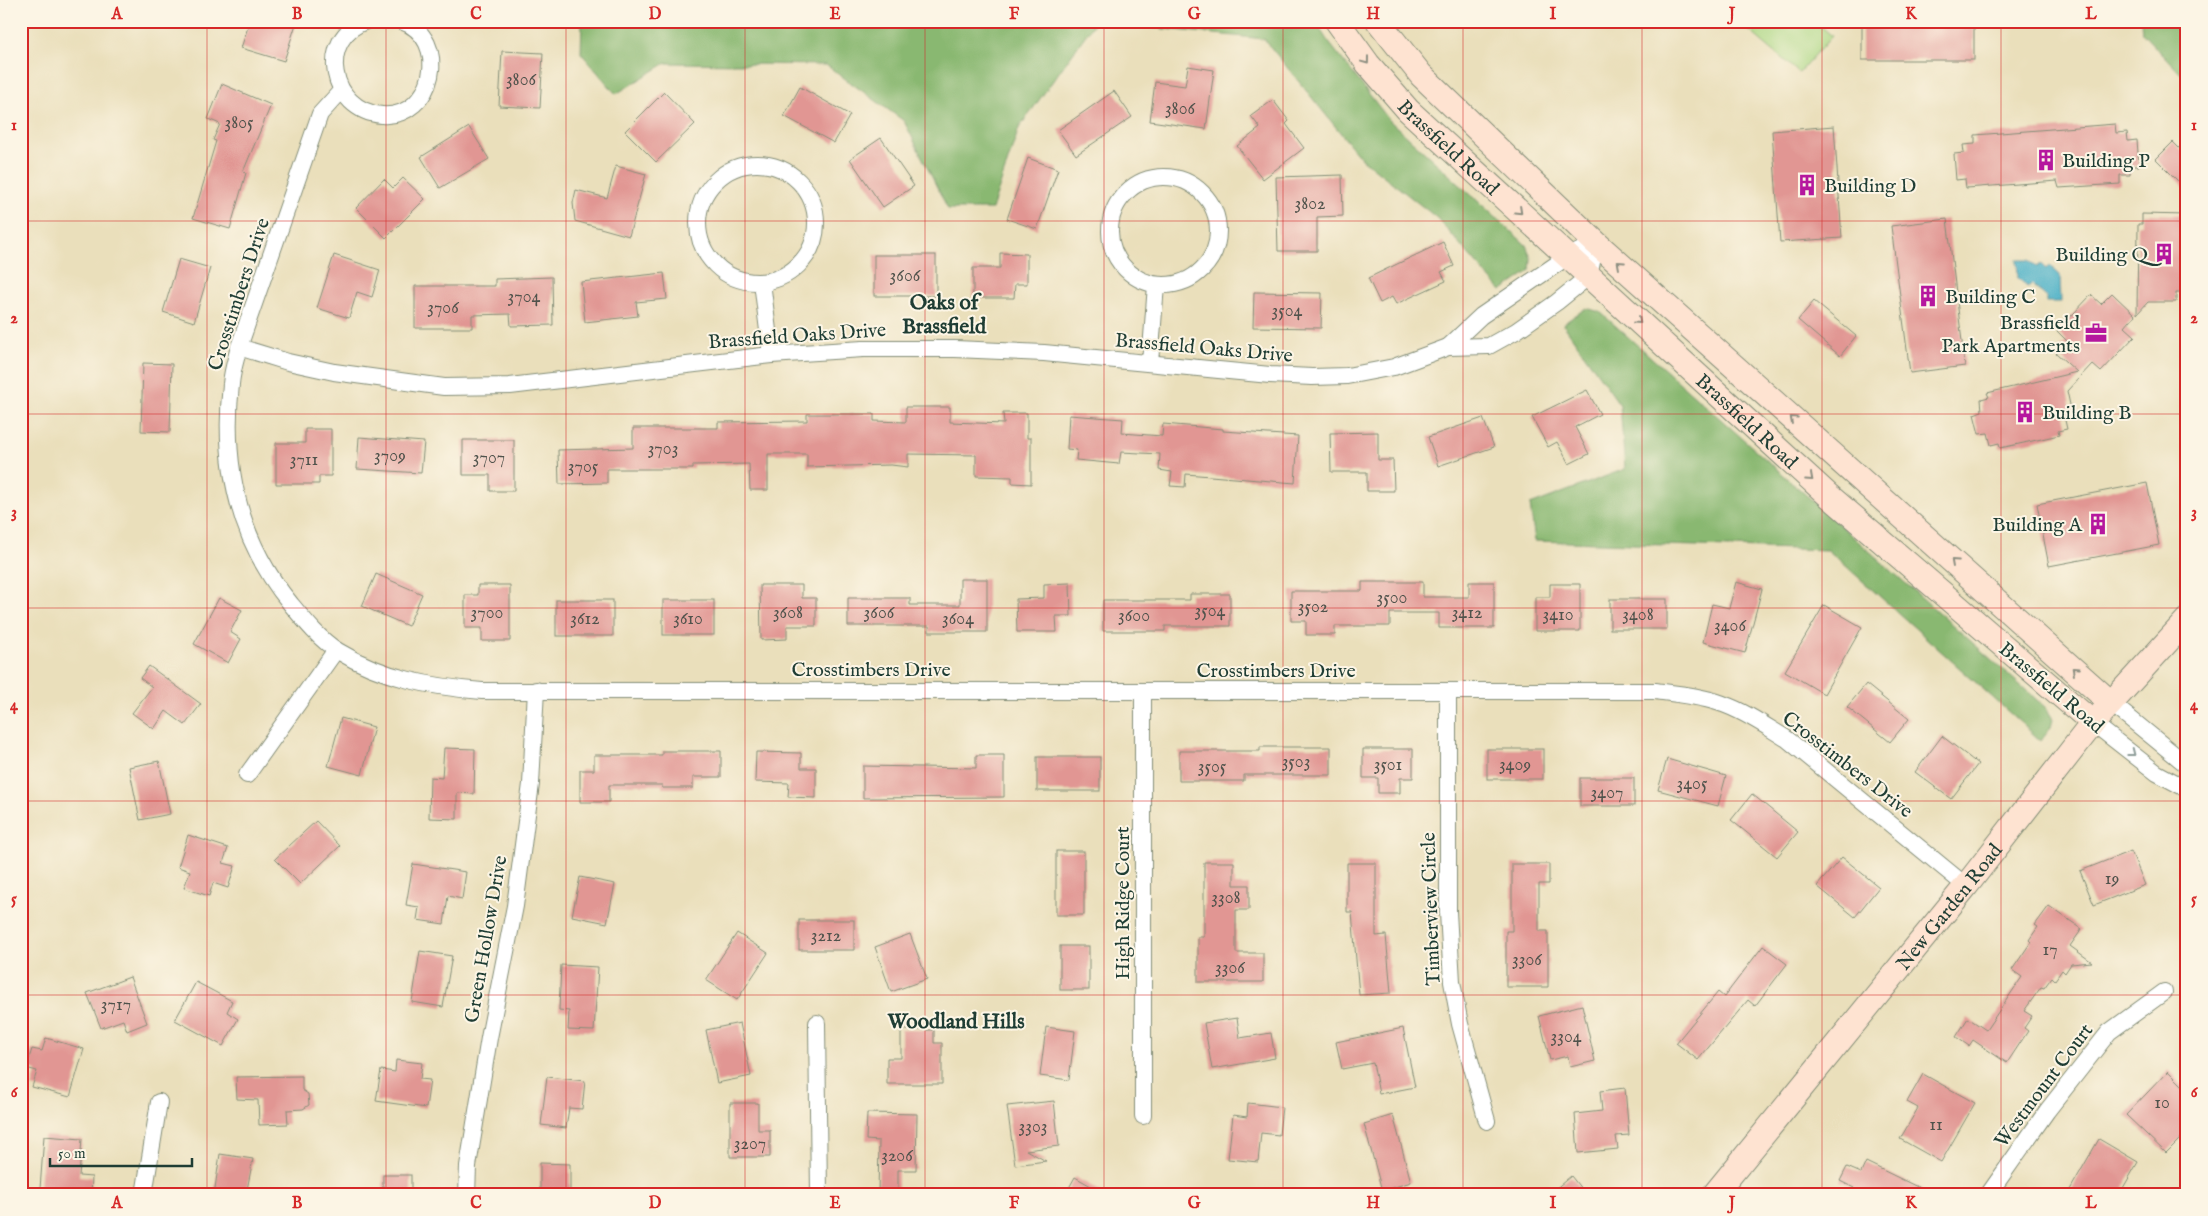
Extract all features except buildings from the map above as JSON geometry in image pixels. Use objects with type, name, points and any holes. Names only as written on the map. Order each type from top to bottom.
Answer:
[{"type":"street","points":[[366,21],[348,33],[339,45],[335,60],[335,75],[341,91],[352,104],[367,112],[383,115],[400,112],[414,104],[426,92],[432,76],[432,59],[427,44],[418,32],[401,21]]},
{"type":"street","name":"Brassfield Road","points":[[1337,21],[1368,64],[1408,110],[1828,495],[2093,724],[2157,773],[2187,789]]},
{"type":"street","name":"Brassfield Road","points":[[1378,21],[1421,75],[1596,243],[2111,703],[2187,765]]},
{"type":"street","name":"Crosstimbers Drive","points":[[341,91],[320,114],[239,347],[231,382],[228,418],[230,461],[234,489],[254,548],[280,591],[305,622],[336,650],[357,661],[406,680],[445,688],[482,690],[1655,692],[1688,696],[1723,704],[1756,720],[1787,739],[1966,886]]},
{"type":"street","points":[[759,164],[778,168],[795,178],[808,193],[815,212],[816,231],[810,250],[798,266],[781,277],[762,282],[745,281],[729,275],[715,265],[704,251],[699,234],[698,217],[702,200],[711,186],[724,174],[739,167],[759,164]]},
{"type":"street","points":[[1168,177],[1192,184],[1210,201],[1218,224],[1218,237],[1210,260],[1192,277],[1181,283],[1156,285],[1134,276],[1124,269],[1112,248],[1110,225],[1112,213],[1124,193],[1144,180],[1168,177]]},
{"type":"street","points":[[1589,276],[1596,243]]},
{"type":"street","name":"Brassfield Oaks Drive","points":[[1448,347],[1482,316],[1567,257],[1596,243]]},
{"type":"street","name":"Brassfield Oaks Drive","points":[[239,347],[288,362],[334,372],[444,387],[524,385],[771,355],[863,350],[956,348],[1044,353],[1270,376],[1338,376],[1394,367],[1448,347],[1489,346],[1516,331],[1557,302],[1589,276]]},
{"type":"street","points":[[762,282],[771,355]]},
{"type":"street","points":[[1150,363],[1156,285]]},
{"type":"street","name":"New Garden Road","points":[[1714,1195],[1966,886],[2093,724],[2187,620]]},
{"type":"street","points":[[247,775],[302,695],[336,650]]},
{"type":"street","name":"Green Hollow Drive","points":[[467,1195],[468,1166],[489,1038],[515,906],[531,784],[536,690]]},
{"type":"street","name":"High Ridge Court","points":[[1143,691],[1143,1116]]},
{"type":"street","name":"Timberview Circle","points":[[1448,692],[1448,912],[1452,982],[1460,1024],[1487,1121]]},
{"type":"street","name":"Westmount Court","points":[[1988,1195],[2047,1111],[2109,1032],[2164,992]]},
{"type":"street","points":[[817,1023],[819,1195]]},
{"type":"street","points":[[144,1195],[159,1102]]},
{"type":"green space","points":[[582,21],[1315,21],[1327,40],[1390,121],[1526,245],[1531,258],[1530,271],[1501,291],[1437,218],[1361,158],[1264,39],[1095,22],[1019,128],[992,209],[948,209],[904,121],[826,65],[666,63],[616,94],[581,53]]},
{"type":"green space","points":[[1738,21],[1815,21],[1832,36],[1799,73]]},
{"type":"green space","points":[[2141,21],[2187,21],[2187,80],[2142,33]]},
{"type":"green space","points":[[1586,308],[1600,312],[2046,708],[2053,719],[2051,727],[2041,741],[1828,550],[1535,541],[1530,505],[1625,469],[1620,405],[1563,324]]},
{"type":"water","points":[[2017,260],[2029,260],[2037,267],[2041,264],[2046,269],[2049,265],[2060,275],[2061,302],[2046,302],[2046,297],[2032,284],[2028,287],[2018,278]]},
{"type":"place","name":"Building P","points":[[2046,160]]},
{"type":"place","name":"Building D","points":[[1807,185]]},
{"type":"place","name":"Building Q","points":[[2164,254]]},
{"type":"place","name":"Building C","points":[[1928,296]]},
{"type":"place","name":"Brassfield Park Apartments","points":[[2096,333]]},
{"type":"place","name":"Building B","points":[[2025,412]]},
{"type":"place","name":"Building A","points":[[2098,524]]},
{"type":"district","name":"Oaks of Brassfield","points":[[944,314]]},
{"type":"district","name":"Woodland Hills","points":[[956,1021]]}]
